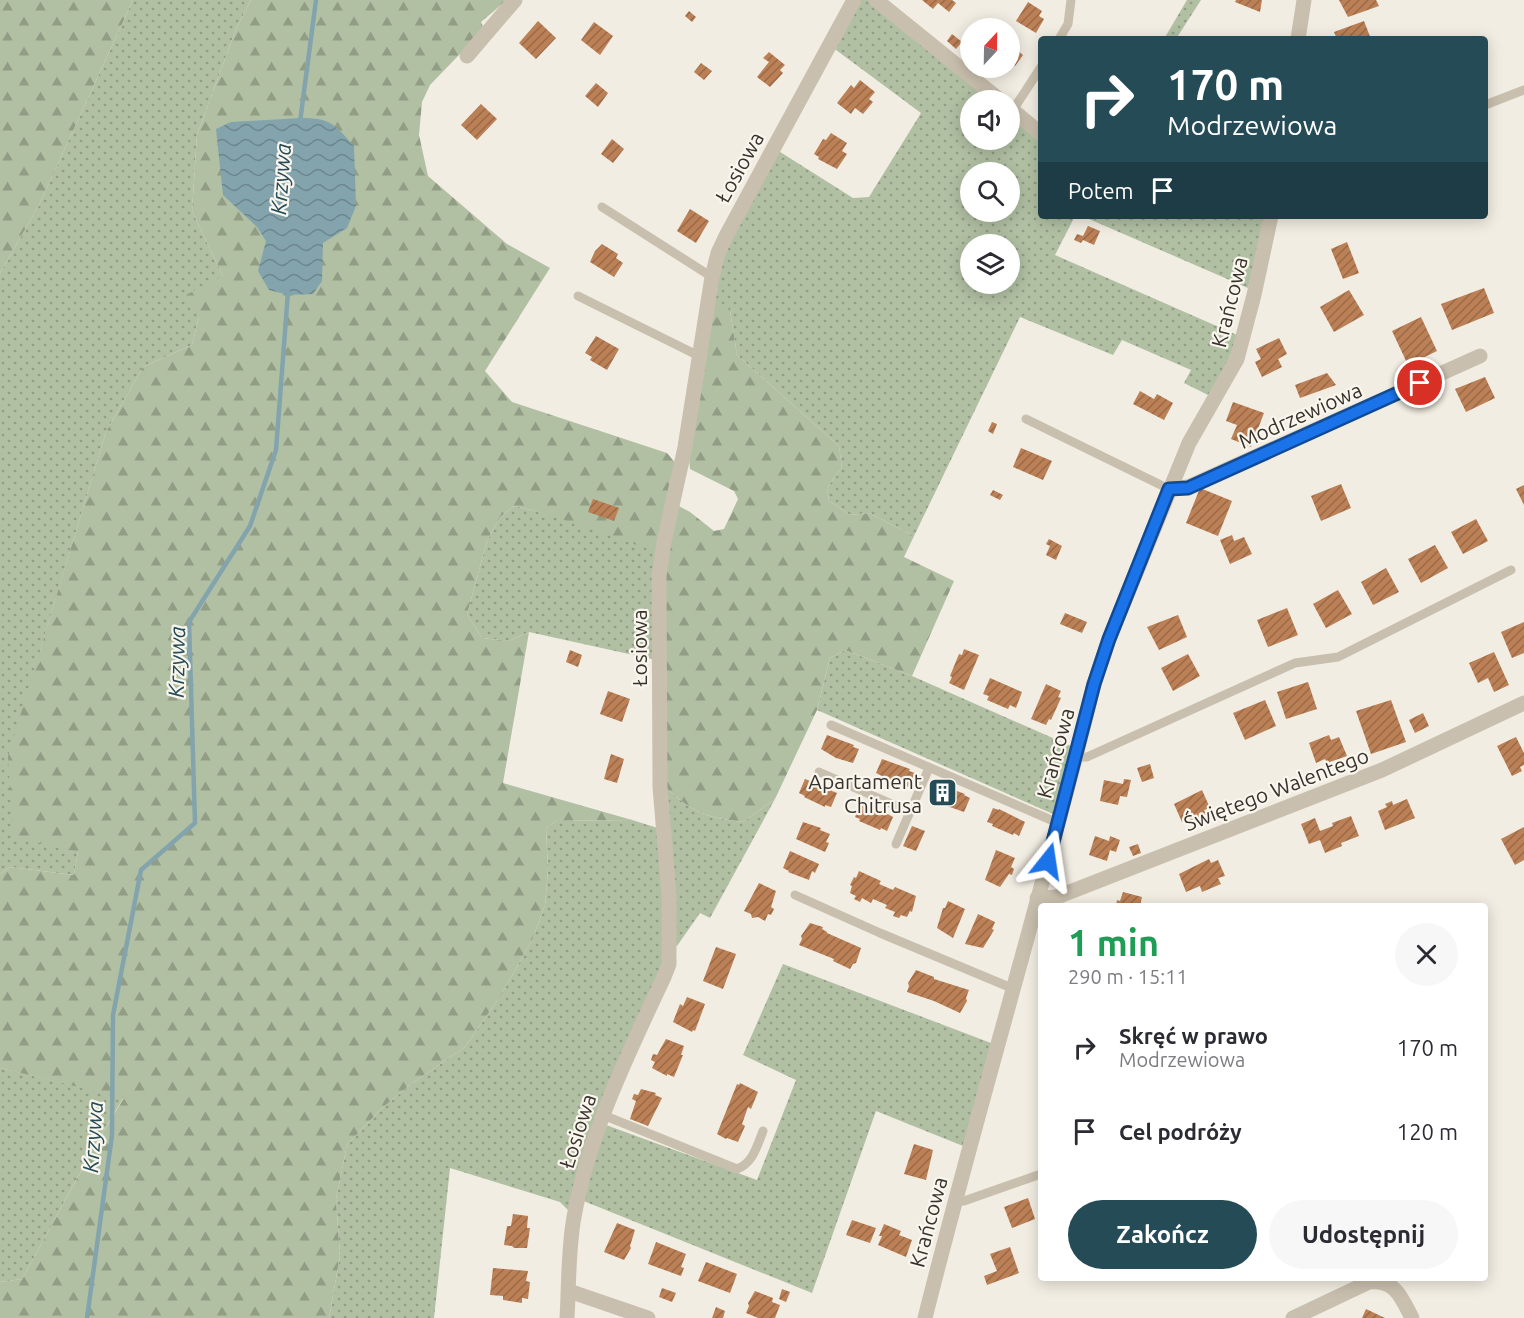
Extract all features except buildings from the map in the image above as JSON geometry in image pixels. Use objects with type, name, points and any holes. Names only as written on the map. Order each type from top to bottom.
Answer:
[{"type":"street","points":[[467,56],[515,0]]},
{"type":"street","name":"Łosiowa","points":[[567,1318],[574,1220],[579,1193],[603,1114],[622,1066],[669,964],[669,895],[660,787],[659,576],[664,542],[683,457],[712,277],[726,234],[854,0]]},
{"type":"street","points":[[876,0],[988,90]]},
{"type":"street","points":[[1299,36],[1304,0]]},
{"type":"street","points":[[1020,116],[1038,132]]},
{"type":"street","name":"Krańcowa","points":[[925,1318],[954,1201],[1014,989],[1094,684],[1109,639],[1169,489],[1204,413],[1237,360],[1270,219]]},
{"type":"street","name":"Modrzewiowa","points":[[1169,489],[1188,488],[1480,356]]},
{"type":"street","name":"Świętego Walentego","points":[[1038,898],[1057,897],[1371,775],[1524,703]]},
{"type":"street","points":[[1293,1318],[1368,1282],[1381,1281],[1390,1285],[1398,1293],[1412,1318]]},
{"type":"street","points":[[569,1291],[648,1318]]},
{"type":"lane","points":[[1061,36],[1068,24],[1071,0]]},
{"type":"lane","points":[[1020,96],[1038,71]]},
{"type":"lane","points":[[1488,104],[1524,90]]},
{"type":"lane","points":[[602,207],[712,277]]},
{"type":"lane","points":[[578,296],[699,356]]},
{"type":"lane","points":[[1026,419],[1169,489]]},
{"type":"lane","points":[[1076,757],[1087,757],[1295,663],[1338,657],[1511,570]]},
{"type":"lane","points":[[831,725],[1058,823]]},
{"type":"lane","points":[[896,844],[929,768]]},
{"type":"lane","points":[[819,772],[910,812]]},
{"type":"lane","points":[[795,895],[1014,989]]},
{"type":"lane","points":[[603,1114],[736,1169],[746,1166],[752,1158],[763,1131]]},
{"type":"lane","points":[[954,1201],[964,1201],[1038,1175]]},
{"type":"green space","points":[[0,0],[133,0],[39,205],[0,273]]},
{"type":"green space","points":[[133,0],[251,0],[236,29],[197,135],[192,211],[223,276],[199,317],[192,345],[143,367],[106,432],[40,651],[78,852],[74,875],[10,867],[0,874],[0,273],[39,205]]},
{"type":"green space","points":[[251,0],[507,0],[481,22],[484,29],[430,85],[422,102],[419,135],[428,176],[507,244],[550,268],[485,371],[512,402],[667,453],[678,466],[661,542],[650,549],[565,520],[514,506],[500,517],[487,541],[467,614],[482,638],[509,641],[529,632],[503,783],[632,820],[556,821],[546,828],[548,869],[545,905],[532,940],[501,995],[465,1047],[411,1084],[381,1109],[347,1145],[336,1199],[340,1256],[329,1318],[0,1318],[0,1282],[22,1279],[84,1165],[124,1098],[0,1068],[0,874],[10,867],[74,875],[78,852],[13,837],[8,756],[106,432],[143,367],[192,345],[199,317],[186,295],[223,276],[192,211],[197,135],[236,29]]},
{"type":"green space","points":[[859,0],[871,0],[960,72],[960,78],[968,78],[983,90],[960,90],[960,150],[1020,150],[1020,120],[1038,135],[1038,219],[1073,219],[1055,255],[1237,335],[1218,381],[1208,395],[1184,383],[1191,370],[1122,340],[1113,355],[1020,317],[914,536],[869,513],[850,515],[829,501],[827,488],[842,467],[839,446],[737,355],[730,310],[713,306],[723,256],[777,150],[853,198],[869,197],[921,113],[832,47]]},
{"type":"green space","points":[[1187,0],[1201,0],[1178,36],[1166,36]]},
{"type":"green space","points":[[1089,219],[1264,219],[1248,288]]},
{"type":"green space","points":[[722,304],[730,310],[737,355],[839,446],[842,467],[827,488],[829,501],[850,515],[869,513],[914,536],[904,557],[954,581],[912,676],[845,650],[830,658],[817,710],[775,799],[743,822],[709,816],[700,812],[684,803],[665,787],[663,577],[675,504],[690,512],[714,531],[724,529],[738,499],[734,491],[690,469],[688,449],[713,306]]},
{"type":"green space","points":[[514,506],[661,542],[656,660],[529,632],[509,641],[482,638],[467,614],[487,541],[500,517]]},
{"type":"green space","points":[[845,650],[912,676],[1073,747],[1053,814],[817,710],[830,658]]},
{"type":"green space","points":[[665,787],[684,803],[700,812],[709,816],[743,822],[775,799],[710,918],[700,913],[677,946],[673,943]]},
{"type":"green space","points":[[632,820],[661,829],[664,959],[568,1210],[560,1202],[450,1168],[434,1318],[329,1318],[340,1256],[336,1199],[347,1145],[381,1109],[411,1084],[465,1047],[501,995],[532,940],[545,905],[548,869],[546,828],[556,821]]},
{"type":"green space","points":[[783,964],[991,1043],[963,1146],[876,1111],[812,1293],[581,1200],[606,1125],[757,1180],[796,1080],[743,1055]]},
{"type":"green space","points":[[0,1068],[124,1097],[22,1279],[0,1282]]},
{"type":"water","points":[[301,118],[326,121],[342,132],[354,146],[356,206],[347,228],[323,243],[322,281],[313,294],[288,295],[269,290],[258,271],[266,241],[257,227],[223,195],[216,129],[231,122]]},
{"type":"waterway","name":"Krzywa","points":[[300,122],[316,0]]},
{"type":"waterway","name":"Krzywa","points":[[87,1318],[112,1135],[113,1015],[141,870],[195,823],[189,622],[250,526],[276,450],[288,292]]},
{"type":"place","name":"Apartament Chitrusa","points":[[943,793]]},
{"type":"route","points":[[1048,861],[1094,684],[1109,639],[1169,489],[1188,488],[1420,383]]}]
